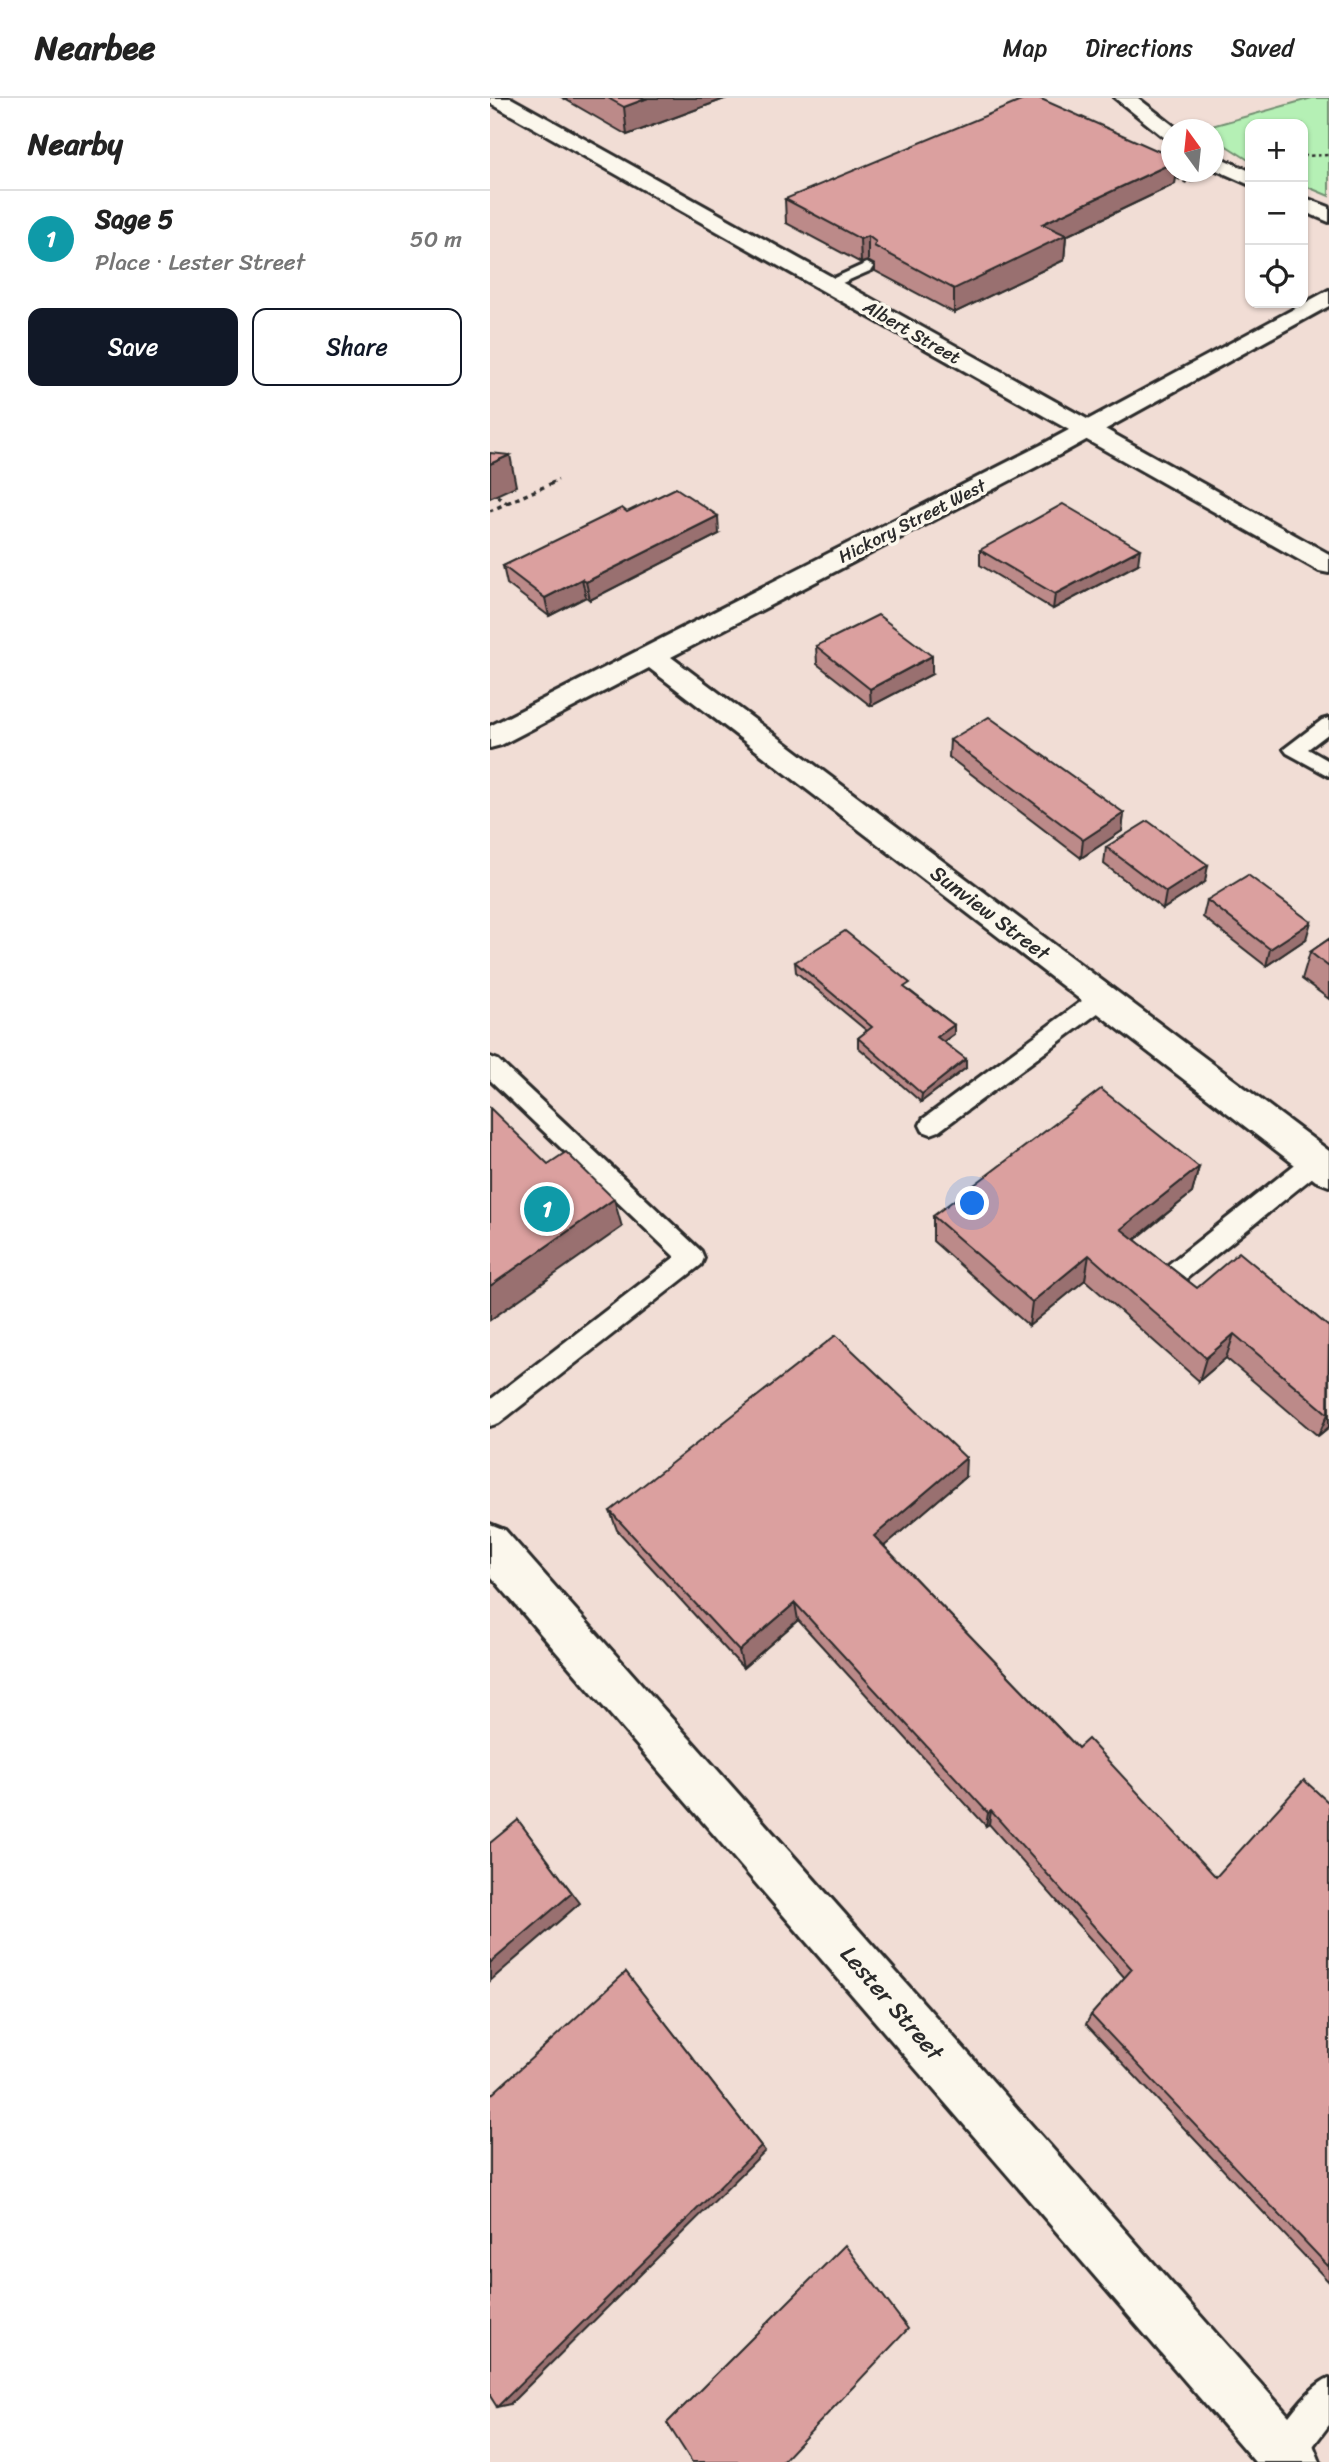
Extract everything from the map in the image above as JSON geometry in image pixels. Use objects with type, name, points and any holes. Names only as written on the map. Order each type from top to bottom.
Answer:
[{"type":"street","name":"Albert Street","points":[[496,98],[1329,565]]},
{"type":"street","points":[[1125,98],[1161,126]]},
{"type":"street","points":[[1224,166],[1245,177]]},
{"type":"street","points":[[1308,205],[1329,215]]},
{"type":"street","name":"Hickory Street West","points":[[490,738],[1086,431],[1329,297]]},
{"type":"street","name":"Sunview Street","points":[[651,656],[1322,1166]]},
{"type":"street","name":"Lester Street","points":[[490,1544],[1288,2458]]},
{"type":"lane","points":[[828,284],[867,267]]},
{"type":"lane","points":[[1329,724],[1294,749],[1329,770]]},
{"type":"lane","points":[[931,1125],[1102,998]]},
{"type":"lane","points":[[490,1066],[692,1258],[490,1415]]},
{"type":"lane","points":[[1173,1275],[1322,1166]]},
{"type":"lane","points":[[1288,2458],[1329,2396]]},
{"type":"path","points":[[1308,156],[1329,155]]},
{"type":"path","points":[[490,511],[558,480]]},
{"type":"path","points":[[490,491],[506,503]]},
{"type":"green space","points":[[1312,98],[1329,98],[1329,196],[1308,187],[1308,119],[1245,119],[1245,158],[1224,144],[1224,123]]},
{"type":"building","points":[[608,98],[648,98],[624,107]]},
{"type":"building","points":[[1028,98],[1039,98],[1161,152],[1161,168],[1042,224],[1066,235],[954,289],[874,246],[876,242],[868,236],[860,239],[785,199]]},
{"type":"building","points":[[490,453],[510,455],[490,464]]},
{"type":"building","points":[[676,488],[718,516],[586,582],[582,579],[545,598],[503,566],[622,508],[627,512]]},
{"type":"building","points":[[1063,504],[1140,549],[1055,594],[980,550]]},
{"type":"building","points":[[878,615],[932,656],[870,689],[816,646]]},
{"type":"building","points":[[989,717],[1124,813],[1083,840],[950,740]]},
{"type":"building","points":[[1148,821],[1208,865],[1166,892],[1106,847]]},
{"type":"building","points":[[1248,875],[1311,922],[1270,949],[1207,900]]},
{"type":"building","points":[[845,931],[910,983],[904,987],[954,1025],[937,1037],[966,1059],[922,1094],[858,1038],[872,1027],[795,962]]},
{"type":"building","points":[[1329,939],[1329,967],[1310,952]]},
{"type":"building","points":[[1101,1089],[1199,1167],[1121,1229],[1197,1288],[1239,1252],[1329,1327],[1328,1414],[1234,1334],[1206,1358],[1089,1255],[1032,1302],[933,1216]]},
{"type":"building","points":[[490,1108],[548,1164],[566,1152],[614,1199],[490,1286]]},
{"type":"building","points":[[836,1335],[966,1458],[874,1536],[1078,1748],[1088,1739],[1216,1877],[1304,1780],[1329,1803],[1329,2267],[1091,2015],[1132,1969],[991,1811],[988,1813],[795,1603],[739,1651],[610,1511]]},
{"type":"building","points":[[518,1820],[572,1893],[490,1963],[490,1843]]},
{"type":"building","points":[[626,1972],[761,2146],[497,2407],[490,2396],[490,2096]]},
{"type":"building","points":[[845,2245],[908,2329],[782,2462],[692,2462],[667,2423]]},
{"type":"place","name":"Sage 5","points":[[547,1209]]}]
